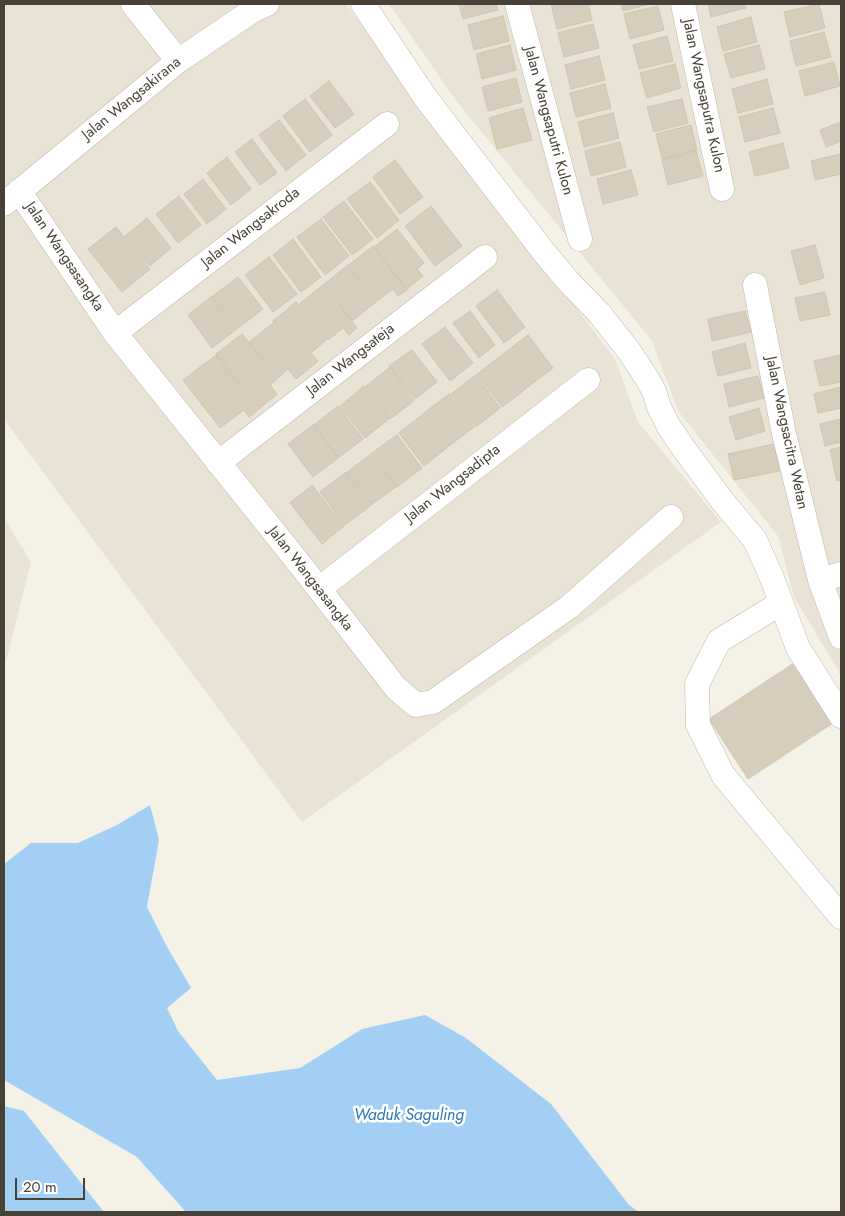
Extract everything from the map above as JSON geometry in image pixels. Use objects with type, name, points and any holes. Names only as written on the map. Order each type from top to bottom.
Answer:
[{"type":"street","points":[[133,4],[178,61]]},
{"type":"street","name":"Jalan Wangsakirana","points":[[11,198],[178,61],[252,11],[267,4]]},
{"type":"street","name":"Jalan Wangsaputri Kulon","points":[[517,4],[580,239]]},
{"type":"street","name":"Jalan Wangsaputra Kulon","points":[[683,4],[722,189]]},
{"type":"street","points":[[366,8],[425,97],[537,243],[568,281],[599,313],[629,351],[648,380],[659,407],[679,441],[724,503],[755,540],[798,648],[841,716]]},
{"type":"street","name":"Jalan Wangsakroda","points":[[115,333],[387,124]]},
{"type":"street","name":"Jalan Wangsasangka","points":[[11,198],[115,333],[396,688],[416,705],[433,702],[569,606],[672,517]]},
{"type":"street","name":"Jalan Wangsateja","points":[[218,463],[485,258]]},
{"type":"street","name":"Jalan Wangsacitra Wetan","points":[[756,286],[784,434],[831,577],[841,637]]},
{"type":"street","name":"Jalan Wangsadipta","points":[[319,589],[588,380]]},
{"type":"street","points":[[781,603],[719,641],[697,684],[698,725],[722,775],[841,917]]},
{"type":"shaded area","points":[[4,4],[346,4],[615,359],[638,422],[721,522],[302,822],[4,419]]},
{"type":"shaded area","points":[[389,4],[841,4],[841,675],[794,597],[778,536],[678,411],[652,341],[457,102]]},
{"type":"shaded area","points":[[4,518],[31,562],[4,669]]},
{"type":"water","name":"Waduk Saguling","points":[[150,805],[159,840],[147,907],[191,988],[167,1008],[178,1031],[217,1080],[300,1068],[362,1029],[425,1015],[466,1038],[551,1104],[629,1205],[639,1212],[186,1212],[137,1157],[4,1080],[4,864],[31,843],[78,843],[117,825]]},
{"type":"water","points":[[4,1106],[24,1111],[104,1212],[4,1212]]},
{"type":"building","points":[[459,4],[496,4],[498,10],[463,19]]},
{"type":"building","points":[[551,4],[588,4],[592,20],[557,29]]},
{"type":"building","points":[[621,4],[650,4],[623,11]]},
{"type":"building","points":[[708,4],[745,4],[746,8],[711,17]]},
{"type":"building","points":[[819,4],[825,28],[790,37],[784,12]]},
{"type":"building","points":[[658,6],[664,30],[630,39],[624,14]]},
{"type":"building","points":[[503,16],[509,41],[474,50],[468,25]]},
{"type":"building","points":[[751,17],[757,42],[723,51],[717,27]]},
{"type":"building","points":[[593,24],[599,48],[564,57],[558,33]]},
{"type":"building","points":[[824,32],[831,57],[796,66],[790,41]]},
{"type":"building","points":[[667,36],[673,61],[639,69],[633,45]]},
{"type":"building","points":[[510,45],[516,70],[482,79],[476,54]]},
{"type":"building","points":[[759,45],[765,69],[731,78],[724,54]]},
{"type":"building","points":[[599,56],[605,80],[571,89],[565,65]]},
{"type":"building","points":[[834,62],[840,86],[805,96],[799,71]]},
{"type":"building","points":[[675,64],[681,88],[647,98],[640,73]]},
{"type":"building","points":[[516,78],[522,102],[488,111],[482,87]]},
{"type":"building","points":[[767,79],[773,104],[738,113],[732,89]]},
{"type":"building","points":[[329,81],[354,114],[335,128],[310,96]]},
{"type":"building","points":[[605,84],[611,108],[576,117],[570,93]]},
{"type":"building","points":[[305,99],[332,135],[310,152],[283,116]]},
{"type":"building","points":[[682,99],[688,123],[654,132],[647,107]]},
{"type":"building","points":[[523,108],[532,140],[497,149],[489,118]]},
{"type":"building","points":[[773,108],[780,133],[745,142],[739,117]]},
{"type":"building","points":[[613,113],[619,138],[584,147],[578,122]]},
{"type":"building","points":[[279,120],[306,155],[286,171],[259,135]]},
{"type":"building","points":[[841,122],[841,141],[826,147],[820,130]]},
{"type":"building","points":[[691,125],[697,150],[662,159],[656,134]]},
{"type":"building","points":[[252,139],[277,173],[260,185],[235,152]]},
{"type":"building","points":[[620,142],[626,167],[591,176],[585,151]]},
{"type":"building","points":[[783,143],[789,168],[755,176],[749,152]]},
{"type":"building","points":[[696,151],[703,176],[668,185],[662,160]]},
{"type":"building","points":[[841,154],[841,174],[815,180],[811,161]]},
{"type":"building","points":[[227,157],[251,189],[231,205],[207,173]]},
{"type":"building","points":[[395,160],[423,197],[400,214],[373,177]]},
{"type":"building","points":[[631,170],[638,195],[603,204],[597,179]]},
{"type":"building","points":[[203,179],[226,209],[207,224],[184,194]]},
{"type":"building","points":[[370,182],[399,220],[377,238],[347,199]]},
{"type":"building","points":[[179,196],[201,225],[178,243],[156,214]]},
{"type":"building","points":[[344,201],[373,239],[352,255],[323,217]]},
{"type":"building","points":[[431,206],[462,246],[435,266],[405,226]]},
{"type":"building","points":[[147,218],[171,248],[150,266],[125,236]]},
{"type":"building","points":[[321,219],[349,256],[325,275],[297,237]]},
{"type":"building","points":[[116,227],[150,269],[122,292],[88,249]]},
{"type":"building","points":[[397,229],[424,263],[417,269],[423,276],[407,289],[374,247]]},
{"type":"building","points":[[293,239],[321,277],[301,292],[273,255]]},
{"type":"building","points":[[815,245],[824,278],[800,285],[791,251]]},
{"type":"building","points":[[373,246],[407,290],[398,296],[393,289],[377,301],[349,265]]},
{"type":"building","points":[[269,257],[297,294],[273,312],[245,275]]},
{"type":"building","points":[[348,265],[376,302],[352,321],[324,284]]},
{"type":"building","points":[[238,277],[263,309],[238,328],[213,296]]},
{"type":"building","points":[[323,285],[357,328],[349,335],[343,328],[328,340],[299,304]]},
{"type":"building","points":[[497,290],[525,327],[504,343],[476,306]]},
{"type":"building","points":[[825,292],[830,315],[800,321],[795,298]]},
{"type":"building","points":[[212,296],[237,329],[212,348],[188,315]]},
{"type":"building","points":[[296,302],[326,340],[311,353],[318,361],[310,368],[273,321]]},
{"type":"building","points":[[470,311],[495,345],[479,358],[453,323]]},
{"type":"building","points":[[745,311],[751,332],[712,341],[708,319]]},
{"type":"building","points":[[273,323],[309,369],[296,379],[288,369],[278,378],[249,342]]},
{"type":"building","points":[[445,327],[473,363],[450,381],[422,344]]},
{"type":"building","points":[[242,334],[277,379],[270,385],[277,394],[259,409],[216,354]]},
{"type":"building","points":[[528,335],[553,368],[528,387],[503,354]]},
{"type":"building","points":[[745,343],[751,368],[718,376],[712,352]]},
{"type":"building","points":[[412,350],[437,382],[415,399],[389,366]]},
{"type":"building","points":[[216,355],[258,410],[249,417],[244,410],[220,428],[183,380]]},
{"type":"building","points":[[502,355],[527,388],[502,407],[477,374]]},
{"type":"building","points":[[841,355],[841,382],[820,386],[814,361]]},
{"type":"building","points":[[390,367],[414,401],[390,419],[366,386]]},
{"type":"building","points":[[476,375],[500,408],[476,427],[451,394]]},
{"type":"building","points":[[758,376],[764,398],[729,407],[724,384]]},
{"type":"building","points":[[364,386],[389,419],[365,438],[340,406]]},
{"type":"building","points":[[841,387],[841,408],[818,413],[814,394]]},
{"type":"building","points":[[449,394],[474,427],[449,446],[424,413]]},
{"type":"building","points":[[338,406],[363,439],[338,458],[314,425]]},
{"type":"building","points":[[759,408],[765,431],[736,440],[729,417]]},
{"type":"building","points":[[423,414],[448,447],[424,466],[399,433]]},
{"type":"building","points":[[841,419],[841,442],[825,446],[820,424]]},
{"type":"building","points":[[313,425],[338,458],[313,477],[288,444]]},
{"type":"building","points":[[397,435],[422,468],[397,487],[372,453]]},
{"type":"building","points":[[774,444],[780,471],[734,480],[728,454]]},
{"type":"building","points":[[841,447],[841,480],[837,481],[830,450]]},
{"type":"building","points":[[371,454],[396,487],[371,505],[346,473]]},
{"type":"building","points":[[345,473],[370,506],[345,525],[320,492]]},
{"type":"building","points":[[312,485],[344,526],[322,544],[290,503]]},
{"type":"building","points":[[794,663],[833,723],[748,779],[709,719]]}]
